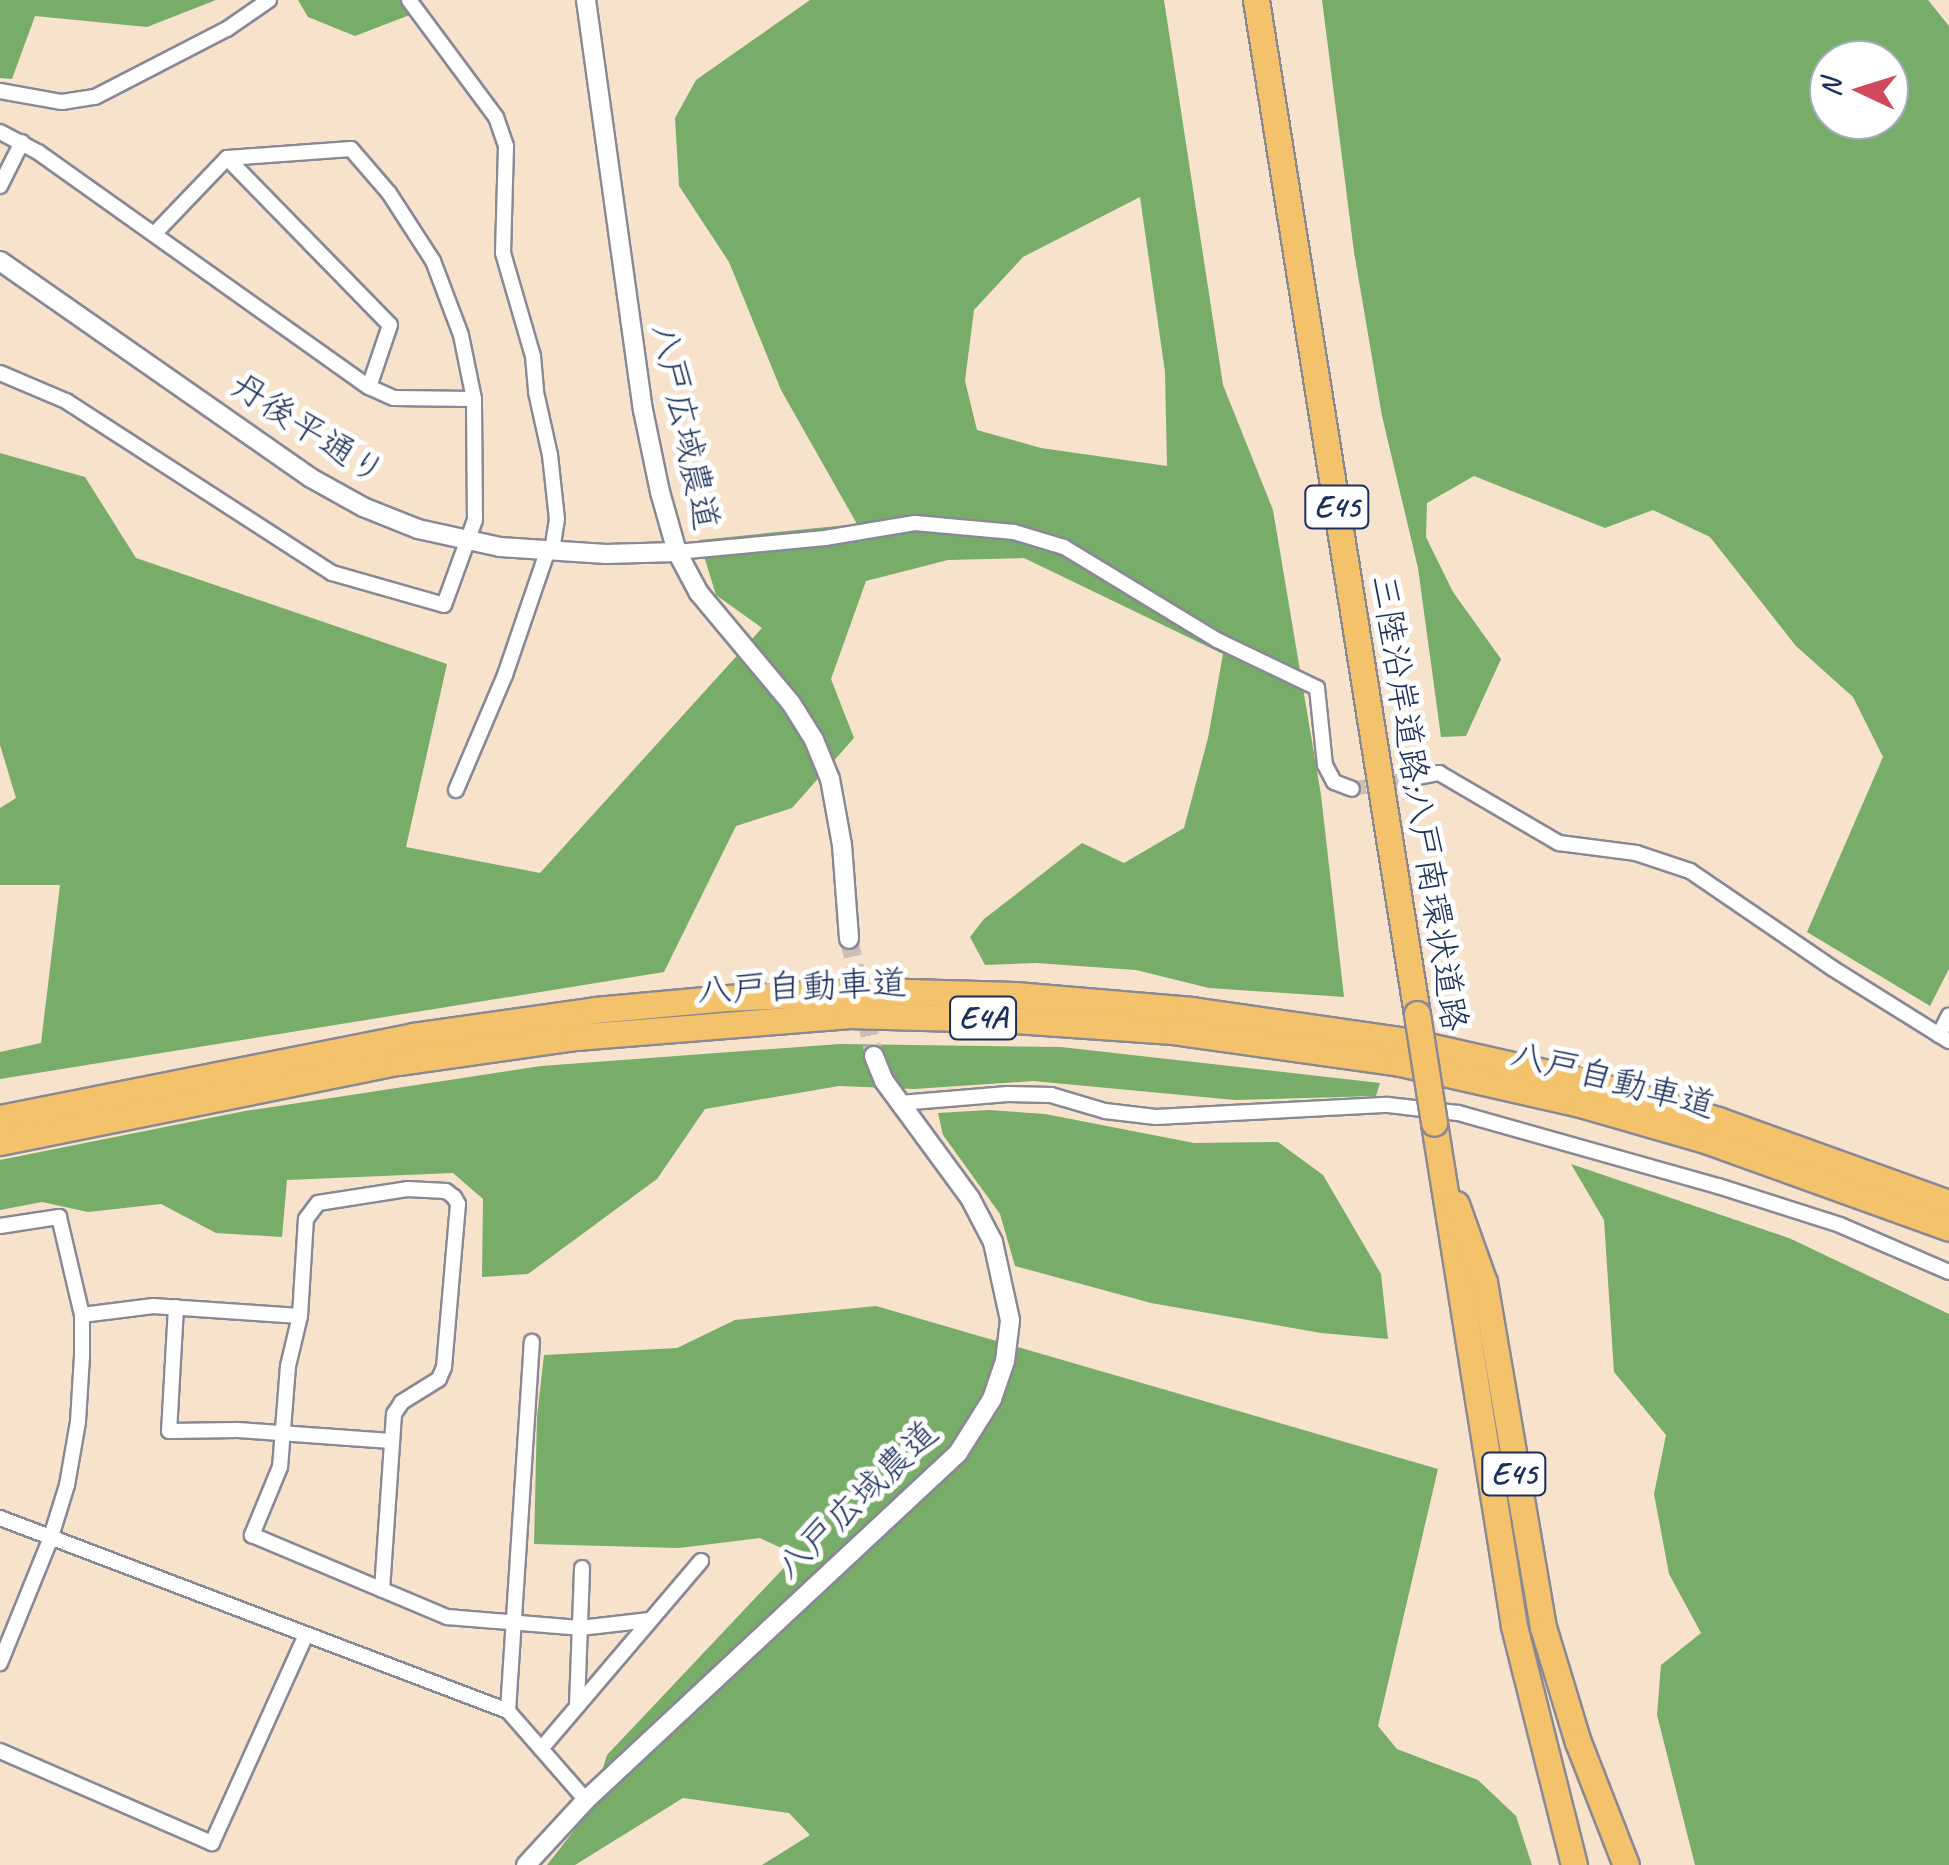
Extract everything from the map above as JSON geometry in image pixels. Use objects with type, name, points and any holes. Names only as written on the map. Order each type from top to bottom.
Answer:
[{"type":"highway","name":"三陸沿岸道路;八戸南環状道路","points":[[1256,0],[1508,1593],[1575,1865]]},
{"type":"highway","name":"八戸自動車道","points":[[0,1118],[413,1036],[595,1010],[726,998],[876,992],[1015,996],[1192,1010],[1406,1041],[1583,1081],[1718,1120],[1949,1204]]},
{"type":"highway","name":"八戸自動車道","points":[[0,1142],[398,1062],[576,1037],[847,1015],[1000,1019],[1173,1031],[1400,1063],[1580,1104],[1708,1141],[1949,1228]]},
{"type":"highway","name":"三陸沿岸道路;八戸南環状道路","points":[[1435,1133],[1484,1282],[1543,1627],[1558,1682],[1602,1804],[1629,1865]]},
{"type":"street","points":[[0,92],[62,102],[95,97],[227,29],[269,0]]},
{"type":"street","points":[[409,0],[496,118],[506,146],[503,253],[533,356],[557,519],[506,674],[456,790]]},
{"type":"street","name":"八戸広域農道","points":[[586,0],[643,410],[677,552],[699,593],[790,703],[814,740],[830,780],[842,846],[850,939]]},
{"type":"street","points":[[0,132],[22,142],[370,387],[394,398],[474,399]]},
{"type":"street","points":[[0,186],[22,142]]},
{"type":"street","points":[[0,373],[66,401],[332,573],[444,605],[470,542],[477,470],[474,399],[461,334],[432,260],[389,193],[351,149],[227,158],[154,234]]},
{"type":"street","points":[[227,158],[390,326],[370,387]]},
{"type":"street","name":"丹後平通り","points":[[0,262],[311,478],[363,507],[418,529],[470,542],[549,552],[677,552]]},
{"type":"street","points":[[677,552],[825,538],[915,523],[1014,532],[1064,547],[1217,640],[1317,688],[1325,765],[1334,782],[1352,789]]},
{"type":"street","points":[[1408,779],[1439,774],[1559,843],[1636,853],[1690,870],[1832,968],[1944,1038],[1949,1015]]},
{"type":"street","name":"八戸広域農道","points":[[526,1865],[586,1800],[958,1453],[992,1399],[1006,1361],[1010,1320],[993,1242],[970,1198],[900,1103],[874,1056]]},
{"type":"street","points":[[900,1103],[1037,1094],[1105,1111],[1156,1117],[1388,1105],[1458,1113],[1735,1191],[1840,1225],[1949,1272]]},
{"type":"street","points":[[382,1590],[394,1414],[402,1402],[439,1379],[444,1368],[458,1204],[446,1191],[406,1189],[312,1208],[306,1219],[300,1316],[288,1366],[280,1467],[252,1535],[382,1590],[447,1617],[580,1628],[650,1620]]},
{"type":"street","points":[[0,1226],[59,1217],[82,1315],[74,1449],[50,1540],[6,1635],[0,1663]]},
{"type":"street","points":[[82,1315],[176,1307],[300,1316]]},
{"type":"street","points":[[176,1307],[169,1431],[392,1440]]},
{"type":"street","points":[[508,1711],[532,1342]]},
{"type":"street","points":[[0,1518],[508,1711],[586,1800]]},
{"type":"street","points":[[541,1749],[700,1560]]},
{"type":"street","points":[[576,1706],[582,1568]]},
{"type":"street","points":[[0,1751],[212,1844],[306,1637]]},
{"type":"green space","points":[[0,0],[216,0],[147,27],[35,16],[12,79],[0,78]]},
{"type":"green space","points":[[298,0],[411,0],[415,13],[355,36],[308,17]]},
{"type":"green space","points":[[810,0],[1164,0],[1223,385],[1273,510],[1321,795],[1344,997],[1209,988],[1136,970],[1036,963],[985,965],[970,937],[984,919],[1082,843],[1124,863],[1184,828],[1208,738],[1223,654],[1024,558],[948,560],[866,581],[831,679],[854,738],[792,808],[736,826],[664,972],[0,1079],[0,1052],[41,1043],[60,885],[0,885],[0,808],[16,798],[0,745],[0,453],[85,477],[136,558],[447,664],[406,847],[540,873],[762,628],[716,595],[699,540],[857,524],[781,390],[729,262],[679,186],[675,118],[696,80]],"holes":[[[1140,197],[1165,372],[1167,466],[1041,448],[977,430],[965,381],[974,310],[1023,257]]]},
{"type":"green space","points":[[1322,0],[1928,0],[1949,26],[1949,969],[1930,1006],[1807,932],[1883,757],[1853,697],[1796,646],[1710,537],[1653,510],[1605,528],[1474,476],[1427,503],[1426,537],[1453,592],[1501,659],[1466,736],[1441,737],[1418,568],[1382,416],[1354,252]]},
{"type":"green space","points":[[840,1044],[1061,1047],[1380,1083],[1376,1096],[1235,1100],[1033,1081],[914,1089],[839,1086],[705,1109],[657,1179],[528,1274],[482,1277],[483,1199],[453,1173],[287,1180],[282,1237],[216,1233],[161,1204],[88,1212],[42,1202],[0,1210],[0,1160],[245,1111],[541,1066]]},
{"type":"green space","points":[[989,1110],[1045,1114],[1194,1143],[1278,1142],[1323,1175],[1381,1274],[1388,1339],[1321,1333],[1151,1303],[1015,1266],[1000,1214],[943,1135],[938,1113]]},
{"type":"green space","points":[[1571,1164],[1789,1238],[1949,1314],[1949,1865],[1695,1865],[1657,1715],[1661,1665],[1701,1633],[1669,1574],[1654,1494],[1666,1435],[1614,1372],[1604,1220]]},
{"type":"green space","points":[[876,1306],[1438,1469],[1378,1726],[1397,1749],[1478,1780],[1516,1816],[1532,1865],[762,1865],[810,1835],[789,1813],[683,1798],[575,1865],[547,1865],[590,1810],[607,1755],[796,1555],[760,1538],[679,1548],[534,1544],[537,1417],[544,1355],[677,1348],[735,1320]]},
{"type":"tunnel","points":[[1352,789],[1408,779]]},
{"type":"tunnel","points":[[849,939],[874,1056]]}]
